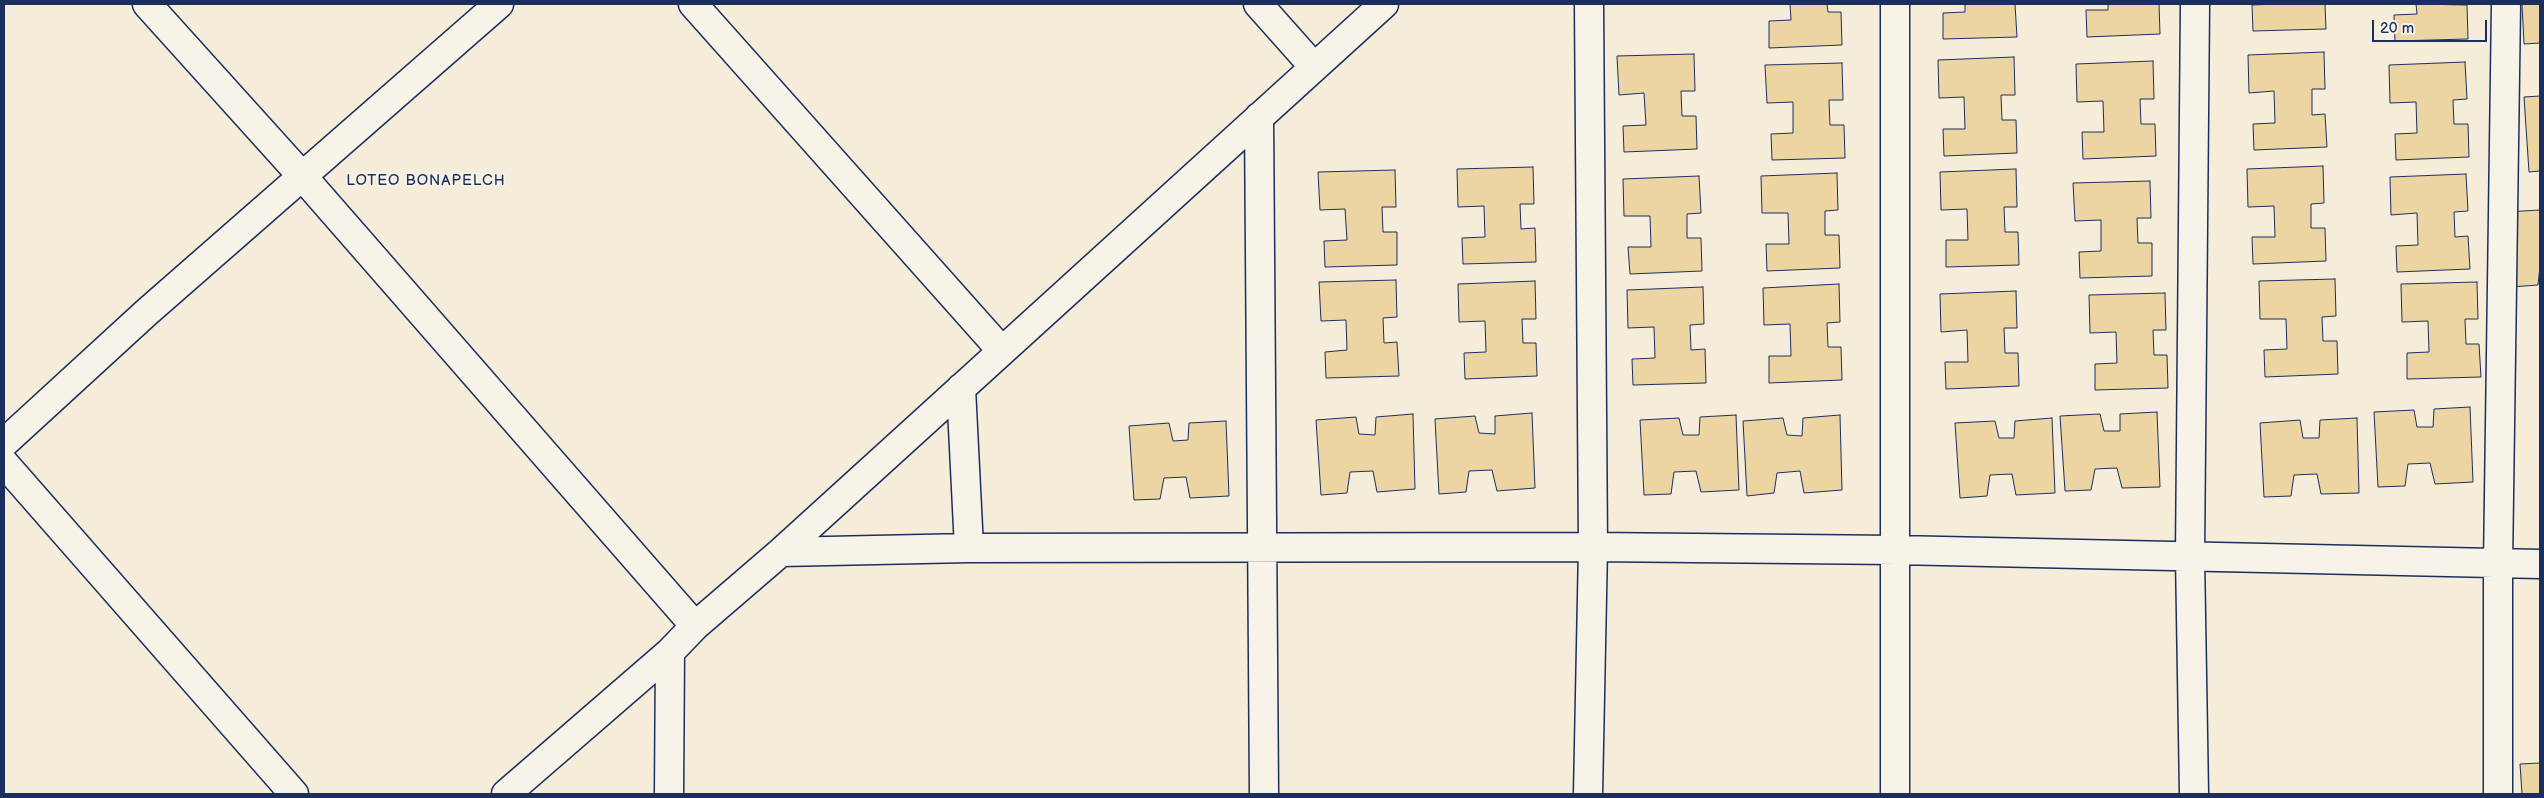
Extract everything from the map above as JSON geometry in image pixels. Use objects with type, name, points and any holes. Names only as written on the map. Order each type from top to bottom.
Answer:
[{"type":"street","points":[[148,4],[303,177],[695,626]]},
{"type":"street","points":[[4,443],[147,312],[499,4]]},
{"type":"street","points":[[693,4],[1002,351]]},
{"type":"street","points":[[1258,4],[1314,67]]},
{"type":"street","points":[[506,794],[670,652],[695,626],[781,552],[1384,4]]},
{"type":"street","points":[[1588,794],[1593,547],[1589,4]]},
{"type":"street","points":[[1895,4],[1895,794]]},
{"type":"street","points":[[2194,794],[2190,556],[2196,4]]},
{"type":"street","points":[[2498,794],[2498,565],[2506,4]]},
{"type":"street","points":[[1259,117],[1264,794]]},
{"type":"street","points":[[961,388],[969,548]]},
{"type":"street","points":[[4,463],[294,794]]},
{"type":"street","points":[[781,552],[969,548],[1593,547],[1896,550],[2498,565],[2540,564]]},
{"type":"street","points":[[669,794],[670,652]]},
{"type":"building","points":[[1790,4],[1827,4],[1828,12],[1841,12],[1842,45],[1769,48],[1769,21],[1791,20]]},
{"type":"building","points":[[1965,4],[2015,4],[2017,37],[1943,39],[1943,13],[1965,12]]},
{"type":"building","points":[[2108,4],[2159,4],[2160,34],[2087,37],[2086,10],[2108,10]]},
{"type":"building","points":[[2325,4],[2326,29],[2253,31],[2252,5]]},
{"type":"building","points":[[2416,4],[2467,5],[2468,39],[2395,41],[2394,15],[2417,14]]},
{"type":"building","points":[[2522,4],[2540,4],[2540,43],[2524,44]]},
{"type":"building","points":[[2324,52],[2325,89],[2312,89],[2312,115],[2325,114],[2327,147],[2254,150],[2253,124],[2275,123],[2274,91],[2249,93],[2248,55]]},
{"type":"building","points":[[1694,54],[1695,91],[1681,91],[1682,116],[1696,116],[1697,149],[1624,152],[1623,126],[1646,125],[1644,93],[1619,95],[1617,56]]},
{"type":"building","points":[[2014,57],[2015,95],[2001,95],[2002,120],[2016,120],[2017,153],[1944,156],[1943,129],[1965,129],[1964,97],[1939,98],[1938,60]]},
{"type":"building","points":[[2153,61],[2154,99],[2140,99],[2141,124],[2155,124],[2156,156],[2083,159],[2082,132],[2104,132],[2103,101],[2077,102],[2076,64]]},
{"type":"building","points":[[2465,62],[2467,99],[2453,100],[2454,124],[2468,124],[2469,157],[2396,160],[2395,134],[2417,133],[2416,102],[2390,103],[2389,65]]},
{"type":"building","points":[[1842,63],[1843,100],[1829,100],[1830,125],[1844,125],[1845,158],[1772,160],[1771,134],[1793,133],[1793,102],[1767,103],[1765,65]]},
{"type":"building","points":[[2540,96],[2540,171],[2529,172],[2524,97]]},
{"type":"building","points":[[2323,166],[2324,203],[2311,204],[2311,228],[2325,228],[2326,261],[2253,264],[2252,237],[2275,237],[2274,206],[2248,207],[2247,169]]},
{"type":"building","points":[[1533,167],[1534,204],[1520,204],[1521,229],[1535,228],[1536,262],[1463,264],[1462,238],[1485,237],[1484,206],[1458,207],[1457,169]]},
{"type":"building","points":[[2016,169],[2017,207],[2004,207],[2005,232],[2018,232],[2019,265],[1946,267],[1946,240],[1968,240],[1967,209],[1941,210],[1940,172]]},
{"type":"building","points":[[1395,170],[1396,207],[1382,207],[1383,232],[1397,232],[1397,265],[1325,267],[1324,241],[1347,240],[1345,209],[1320,210],[1318,172]]},
{"type":"building","points":[[1837,173],[1838,210],[1825,211],[1825,235],[1839,235],[1840,268],[1767,271],[1766,244],[1789,244],[1788,213],[1762,213],[1761,176]]},
{"type":"building","points":[[2466,174],[2468,211],[2454,212],[2455,237],[2468,236],[2470,269],[2397,272],[2396,246],[2418,245],[2417,213],[2391,215],[2390,177]]},
{"type":"building","points":[[1699,176],[1701,213],[1687,214],[1687,238],[1701,238],[1702,271],[1630,274],[1628,247],[1651,247],[1650,216],[1624,216],[1623,179]]},
{"type":"building","points":[[2150,181],[2151,218],[2137,218],[2138,243],[2152,243],[2152,276],[2080,278],[2079,252],[2101,251],[2101,220],[2075,221],[2073,183]]},
{"type":"building","points":[[2540,210],[2538,285],[2511,287],[2506,212]]},
{"type":"building","points":[[2335,279],[2336,316],[2322,317],[2323,341],[2337,341],[2338,374],[2265,377],[2264,350],[2287,349],[2286,319],[2260,319],[2259,281]]},
{"type":"building","points":[[1396,280],[1397,317],[1383,318],[1384,343],[1397,342],[1399,376],[1326,378],[1325,352],[1347,350],[1346,320],[1321,321],[1319,282]]},
{"type":"building","points":[[1535,281],[1536,319],[1522,319],[1523,343],[1536,343],[1537,376],[1465,379],[1464,353],[1486,352],[1485,321],[1459,322],[1458,284]]},
{"type":"building","points":[[2477,282],[2478,319],[2465,319],[2466,344],[2479,344],[2481,377],[2407,379],[2407,353],[2429,352],[2428,321],[2402,322],[2401,284]]},
{"type":"building","points":[[1839,284],[1840,322],[1827,323],[1828,347],[1841,347],[1842,380],[1769,383],[1769,356],[1791,356],[1790,324],[1764,325],[1763,288]]},
{"type":"building","points":[[1703,287],[1704,324],[1690,325],[1691,350],[1705,349],[1706,383],[1633,385],[1632,359],[1655,358],[1654,327],[1628,328],[1627,290]]},
{"type":"building","points":[[2016,291],[2017,328],[2004,328],[2005,353],[2018,353],[2019,386],[1946,389],[1945,362],[1968,362],[1967,330],[1941,332],[1940,294]]},
{"type":"building","points":[[2165,293],[2166,330],[2153,330],[2154,355],[2167,355],[2168,388],[2095,390],[2095,364],[2117,363],[2116,332],[2090,333],[2089,295]]},
{"type":"building","points":[[2470,407],[2473,482],[2435,484],[2430,463],[2408,464],[2405,486],[2378,487],[2374,412],[2414,410],[2417,427],[2433,427],[2434,409]]},
{"type":"building","points":[[2157,412],[2160,487],[2122,488],[2117,468],[2095,469],[2091,490],[2065,491],[2060,416],[2100,414],[2104,431],[2120,431],[2120,414]]},
{"type":"building","points":[[1532,413],[1535,488],[1497,491],[1492,470],[1469,471],[1466,492],[1439,494],[1435,419],[1475,416],[1479,433],[1495,434],[1495,416]]},
{"type":"building","points":[[1413,414],[1415,489],[1377,492],[1373,471],[1350,472],[1347,493],[1321,495],[1316,420],[1356,417],[1359,434],[1375,435],[1376,417]]},
{"type":"building","points":[[1736,415],[1739,490],[1701,492],[1696,471],[1674,472],[1671,494],[1644,495],[1640,420],[1679,418],[1683,435],[1699,435],[1700,417]]},
{"type":"building","points":[[1840,415],[1842,490],[1804,493],[1800,471],[1777,473],[1774,493],[1747,496],[1743,421],[1783,418],[1787,435],[1802,436],[1803,418]]},
{"type":"building","points":[[2052,418],[2055,493],[2016,495],[2012,474],[1990,475],[1987,496],[1960,498],[1955,423],[1995,421],[1999,438],[2014,438],[2015,421]]},
{"type":"building","points":[[2357,418],[2359,493],[2321,494],[2317,474],[2294,475],[2291,496],[2264,497],[2260,423],[2300,420],[2303,438],[2319,438],[2320,420]]},
{"type":"building","points":[[1226,421],[1229,496],[1190,498],[1186,477],[1164,478],[1160,499],[1134,500],[1129,426],[1169,423],[1173,441],[1188,440],[1189,423]]},
{"type":"building","points":[[2540,763],[2540,794],[2522,794],[2520,764]]},
{"type":"district","name":"LOTEO BONAPELCH","points":[[426,181]]}]
